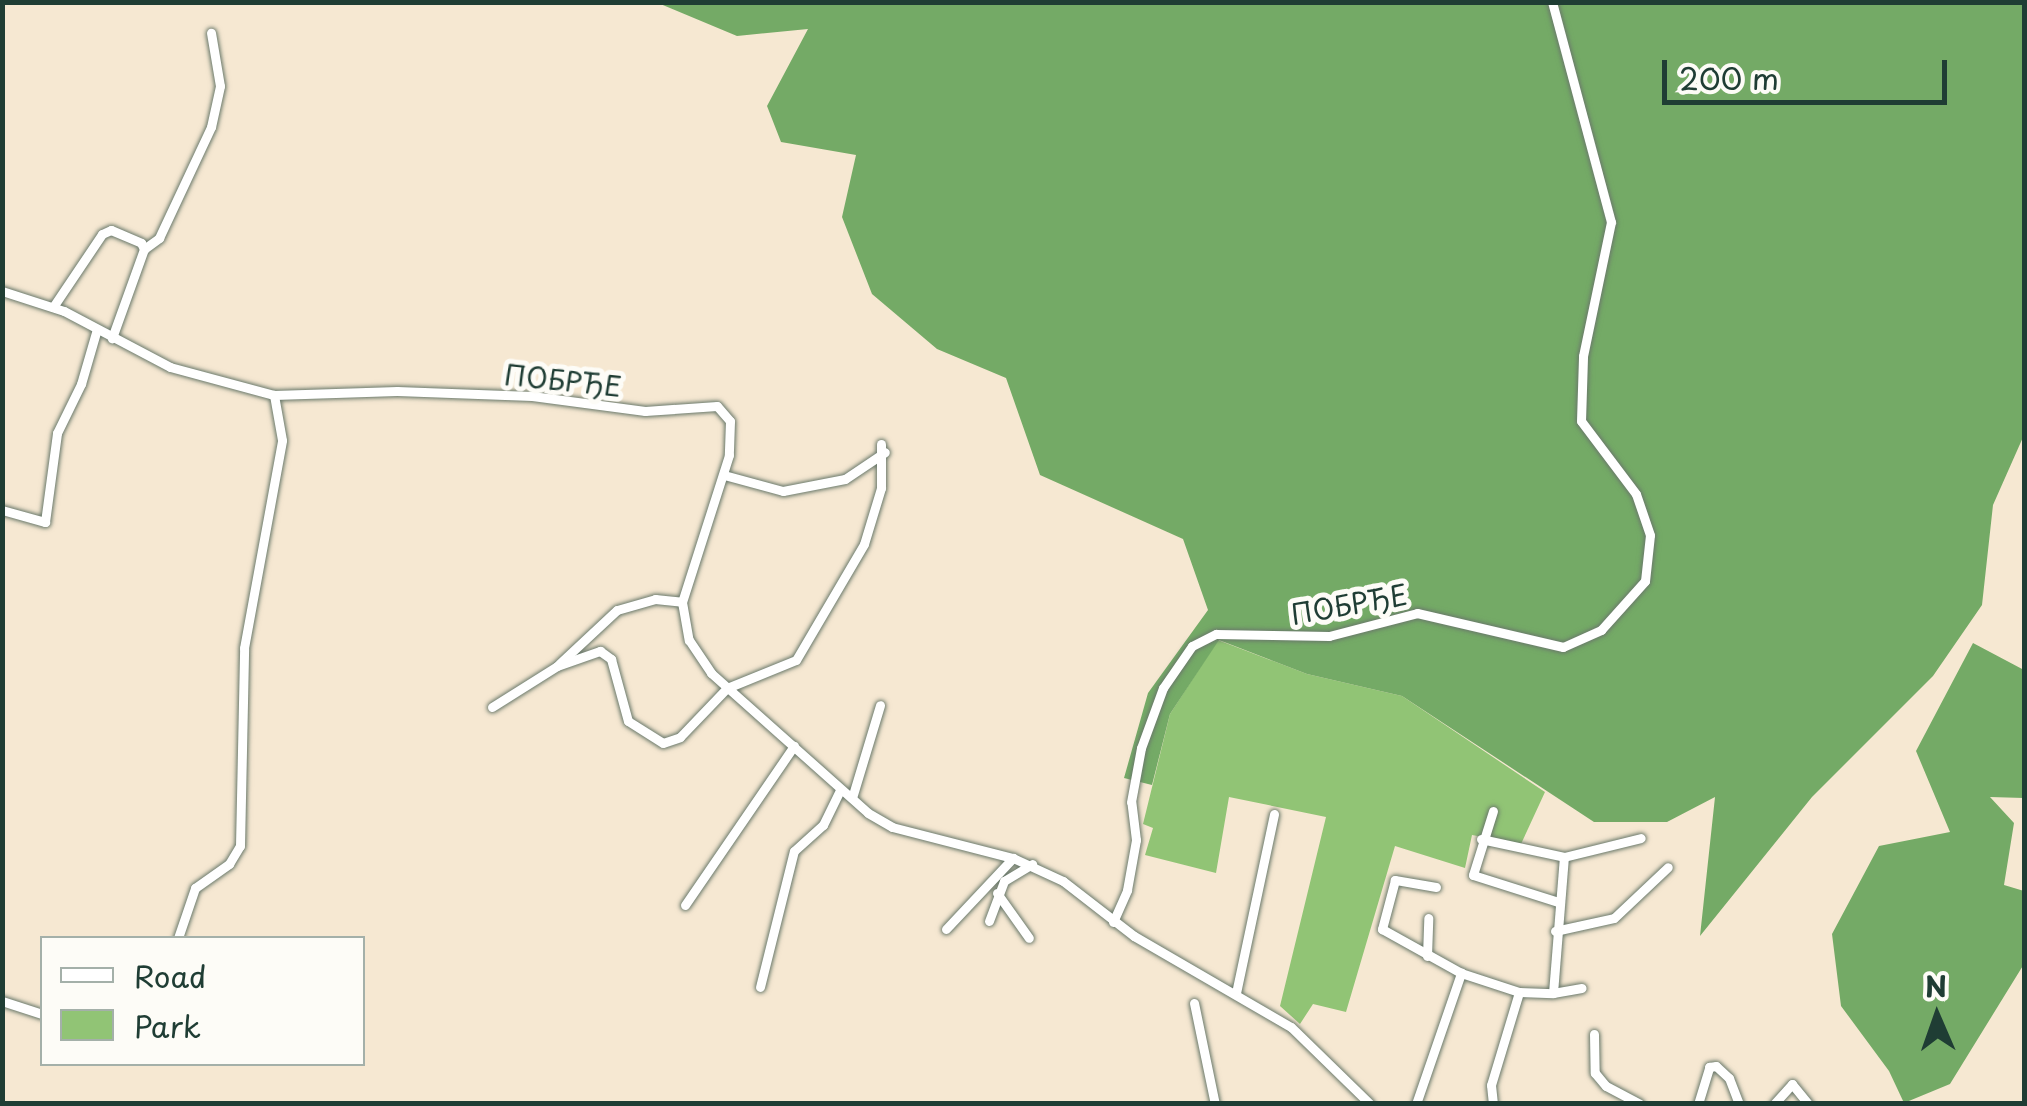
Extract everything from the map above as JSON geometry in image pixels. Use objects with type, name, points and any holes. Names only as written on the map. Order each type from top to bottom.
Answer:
[{"type":"street","name":"ПОБРЂЕ","points":[[1113,922],[1127,890],[1136,840],[1131,802],[1141,748],[1162,688],[1192,646],[1216,634],[1329,636],[1418,613],[1563,647],[1601,630],[1645,581],[1651,550],[1636,494],[1581,422],[1583,356],[1612,222],[1570,56],[1552,2]]},
{"type":"street","points":[[112,338],[144,249],[158,238],[179,200],[211,127],[220,86],[211,33]]},
{"type":"street","points":[[54,308],[102,234],[111,230],[144,249]]},
{"type":"street","name":"ПОБРЂЕ","points":[[2,290],[54,308],[216,384],[274,395],[520,395],[645,411],[704,404],[730,420],[724,475],[694,550],[682,602],[689,640],[727,688],[840,790],[892,828],[1032,864],[1113,922],[1291,1027],[1370,1104]]},
{"type":"street","points":[[2,510],[44,522],[57,433],[81,384],[96,330]]},
{"type":"street","points":[[179,936],[195,888],[229,864],[240,846],[244,648],[282,440],[274,395]]},
{"type":"street","points":[[492,707],[557,666],[591,651],[607,655],[628,722],[663,743],[680,737],[727,688],[781,669],[806,652],[864,544],[883,448],[844,479],[791,490],[761,490],[724,475]]},
{"type":"street","points":[[557,666],[609,614],[655,599],[682,602]]},
{"type":"street","points":[[852,798],[880,704]]},
{"type":"street","points":[[685,905],[794,746]]},
{"type":"street","points":[[760,987],[794,851],[825,822],[840,790]]},
{"type":"street","points":[[1494,810],[1481,839],[1472,875],[1558,902]]},
{"type":"street","points":[[1236,993],[1274,814]]},
{"type":"street","points":[[1481,839],[1564,856],[1641,838]]},
{"type":"street","points":[[1553,993],[1564,856]]},
{"type":"street","points":[[946,928],[1013,858]]},
{"type":"street","points":[[989,921],[997,893],[1032,864]]},
{"type":"street","points":[[1555,932],[1614,918],[1668,867]]},
{"type":"street","points":[[1436,886],[1395,880],[1382,929],[1461,973],[1519,992],[1553,993],[1582,988]]},
{"type":"street","points":[[997,893],[1029,938]]},
{"type":"street","points":[[1428,918],[1428,956]]},
{"type":"street","points":[[1416,1104],[1461,973]]},
{"type":"street","points":[[1492,1104],[1491,1085],[1519,992]]},
{"type":"street","points":[[2,1001],[40,1013]]},
{"type":"street","points":[[1194,1003],[1215,1102]]},
{"type":"street","points":[[1594,1034],[1595,1073],[1640,1104]]},
{"type":"street","points":[[1698,1104],[1710,1067],[1716,1066],[1729,1078],[1738,1104]]},
{"type":"street","points":[[1774,1104],[1792,1084],[1808,1104]]},
{"type":"green space","points":[[658,3],[2024,3],[2024,435],[1993,505],[1982,605],[1933,676],[1812,797],[1700,936],[1715,797],[1667,822],[1594,822],[1402,696],[1307,674],[1219,640],[1170,714],[1152,785],[1124,778],[1148,693],[1208,610],[1183,539],[1040,475],[1006,378],[937,349],[872,294],[842,217],[856,155],[781,142],[767,106],[808,29],[737,36]]},
{"type":"green space","points":[[1218,640],[1307,674],[1402,696],[1545,792],[1521,844],[1472,835],[1465,868],[1395,846],[1346,1012],[1313,1004],[1300,1024],[1280,1006],[1326,817],[1229,797],[1216,873],[1145,855],[1153,828],[1143,824],[1170,714]]},
{"type":"green space","points":[[1973,643],[2024,670],[2024,798],[1990,797],[2014,823],[2004,885],[2024,891],[2024,964],[1950,1084],[1904,1103],[1889,1071],[1841,1006],[1832,934],[1879,846],[1950,832],[1916,751]]}]
